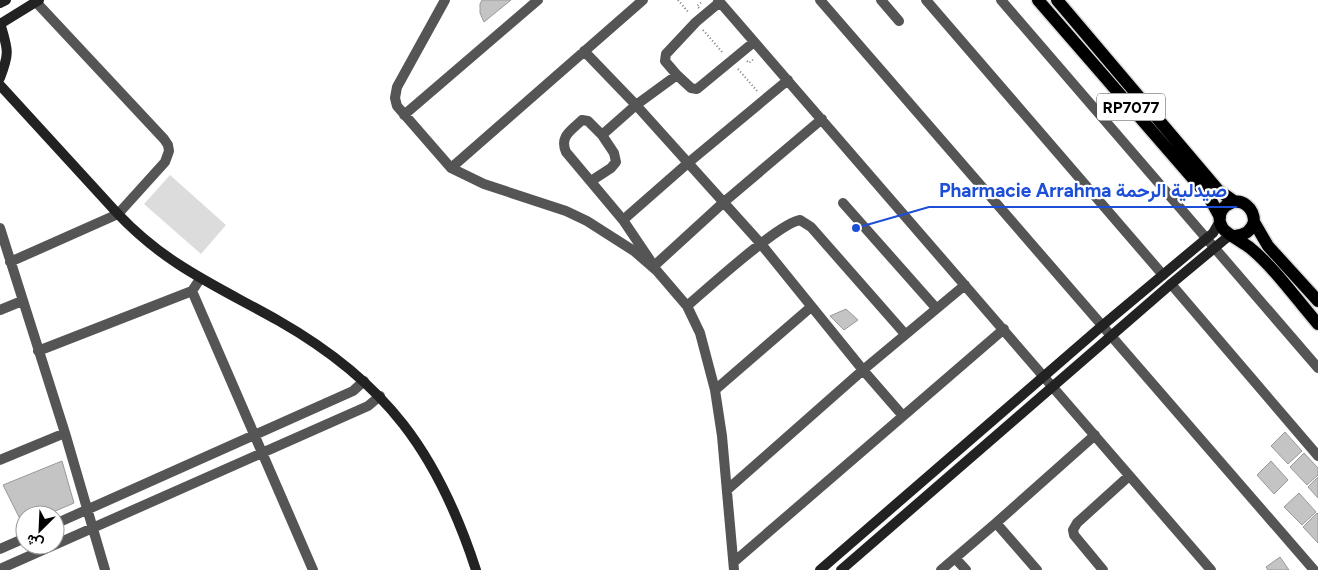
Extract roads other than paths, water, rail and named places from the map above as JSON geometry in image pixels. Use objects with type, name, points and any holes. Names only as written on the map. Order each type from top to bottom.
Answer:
[{"type":"main road","name":"RP7077","points":[[1038,0],[1209,197],[1220,219],[1223,230],[1258,254],[1318,324]]},
{"type":"main road","name":"RP7077","points":[[1058,0],[1218,190],[1235,202],[1248,205],[1253,213],[1254,222],[1268,246],[1318,300]]},
{"type":"main road","points":[[1220,219],[1225,207],[1235,202]]},
{"type":"main road","points":[[1233,236],[1245,234],[1254,222]]},
{"type":"street","points":[[0,3],[6,0]]},
{"type":"street","points":[[445,0],[397,87],[394,98],[404,115],[451,168],[484,184],[566,211],[587,221],[634,251],[656,268]]},
{"type":"street","points":[[404,115],[538,0]]},
{"type":"street","points":[[451,168],[643,0]]},
{"type":"street","points":[[820,0],[1314,570]]},
{"type":"street","points":[[880,0],[899,21]]},
{"type":"street","points":[[926,0],[1163,275]]},
{"type":"street","points":[[1001,0],[1318,368]]},
{"type":"street","points":[[0,78],[7,60],[8,50],[0,23],[38,1],[168,145],[169,151],[166,162],[118,214],[10,262]]},
{"type":"street","points":[[754,42],[697,89],[691,88],[665,61],[664,57],[696,22],[719,1],[1211,570]]},
{"type":"street","points":[[584,51],[636,105],[761,244],[863,370],[903,416]]},
{"type":"street","points":[[602,136],[636,105],[678,75]]},
{"type":"street","points":[[623,220],[788,80]]},
{"type":"street","points":[[0,85],[118,214],[154,248],[200,279],[307,337],[337,358],[380,396],[406,427],[430,461],[466,538],[476,570]]},
{"type":"street","points":[[656,268],[724,202],[822,119]]},
{"type":"street","points":[[592,181],[611,168],[616,162],[614,153],[602,136],[588,121],[582,120],[564,139],[563,146],[566,152],[623,220],[656,268],[687,306],[700,333],[715,390],[722,436],[734,565]]},
{"type":"street","points":[[843,203],[936,308]]},
{"type":"street","points":[[820,570],[1103,325],[1213,233],[1220,219]]},
{"type":"street","points":[[687,306],[761,244],[794,221],[800,220],[807,224],[905,334]]},
{"type":"street","points":[[0,228],[65,433],[105,570]]},
{"type":"street","points":[[841,570],[1171,284],[1214,248],[1233,236]]},
{"type":"street","points":[[38,351],[192,292],[200,279]]},
{"type":"street","points":[[1171,284],[1318,456]]},
{"type":"street","points":[[727,490],[863,370],[965,285]]},
{"type":"street","points":[[192,292],[313,570]]},
{"type":"street","points":[[0,310],[22,301]]},
{"type":"street","points":[[715,390],[811,307]]},
{"type":"street","points":[[734,565],[1004,329]]},
{"type":"street","points":[[65,520],[353,391],[364,381]]},
{"type":"street","points":[[0,570],[368,406],[380,396]]},
{"type":"street","points":[[0,460],[65,433]]},
{"type":"street","points":[[941,570],[996,524],[1095,435]]},
{"type":"street","points":[[1103,570],[1074,535],[1073,530],[1077,523],[1129,476]]},
{"type":"street","points":[[996,524],[1037,570]]},
{"type":"street","points":[[0,549],[15,542]]},
{"type":"street","points":[[955,558],[966,570]]},
{"type":"place","name":"Pharmacie Arrahma صيدلية الرحمة","points":[[856,228]]}]
